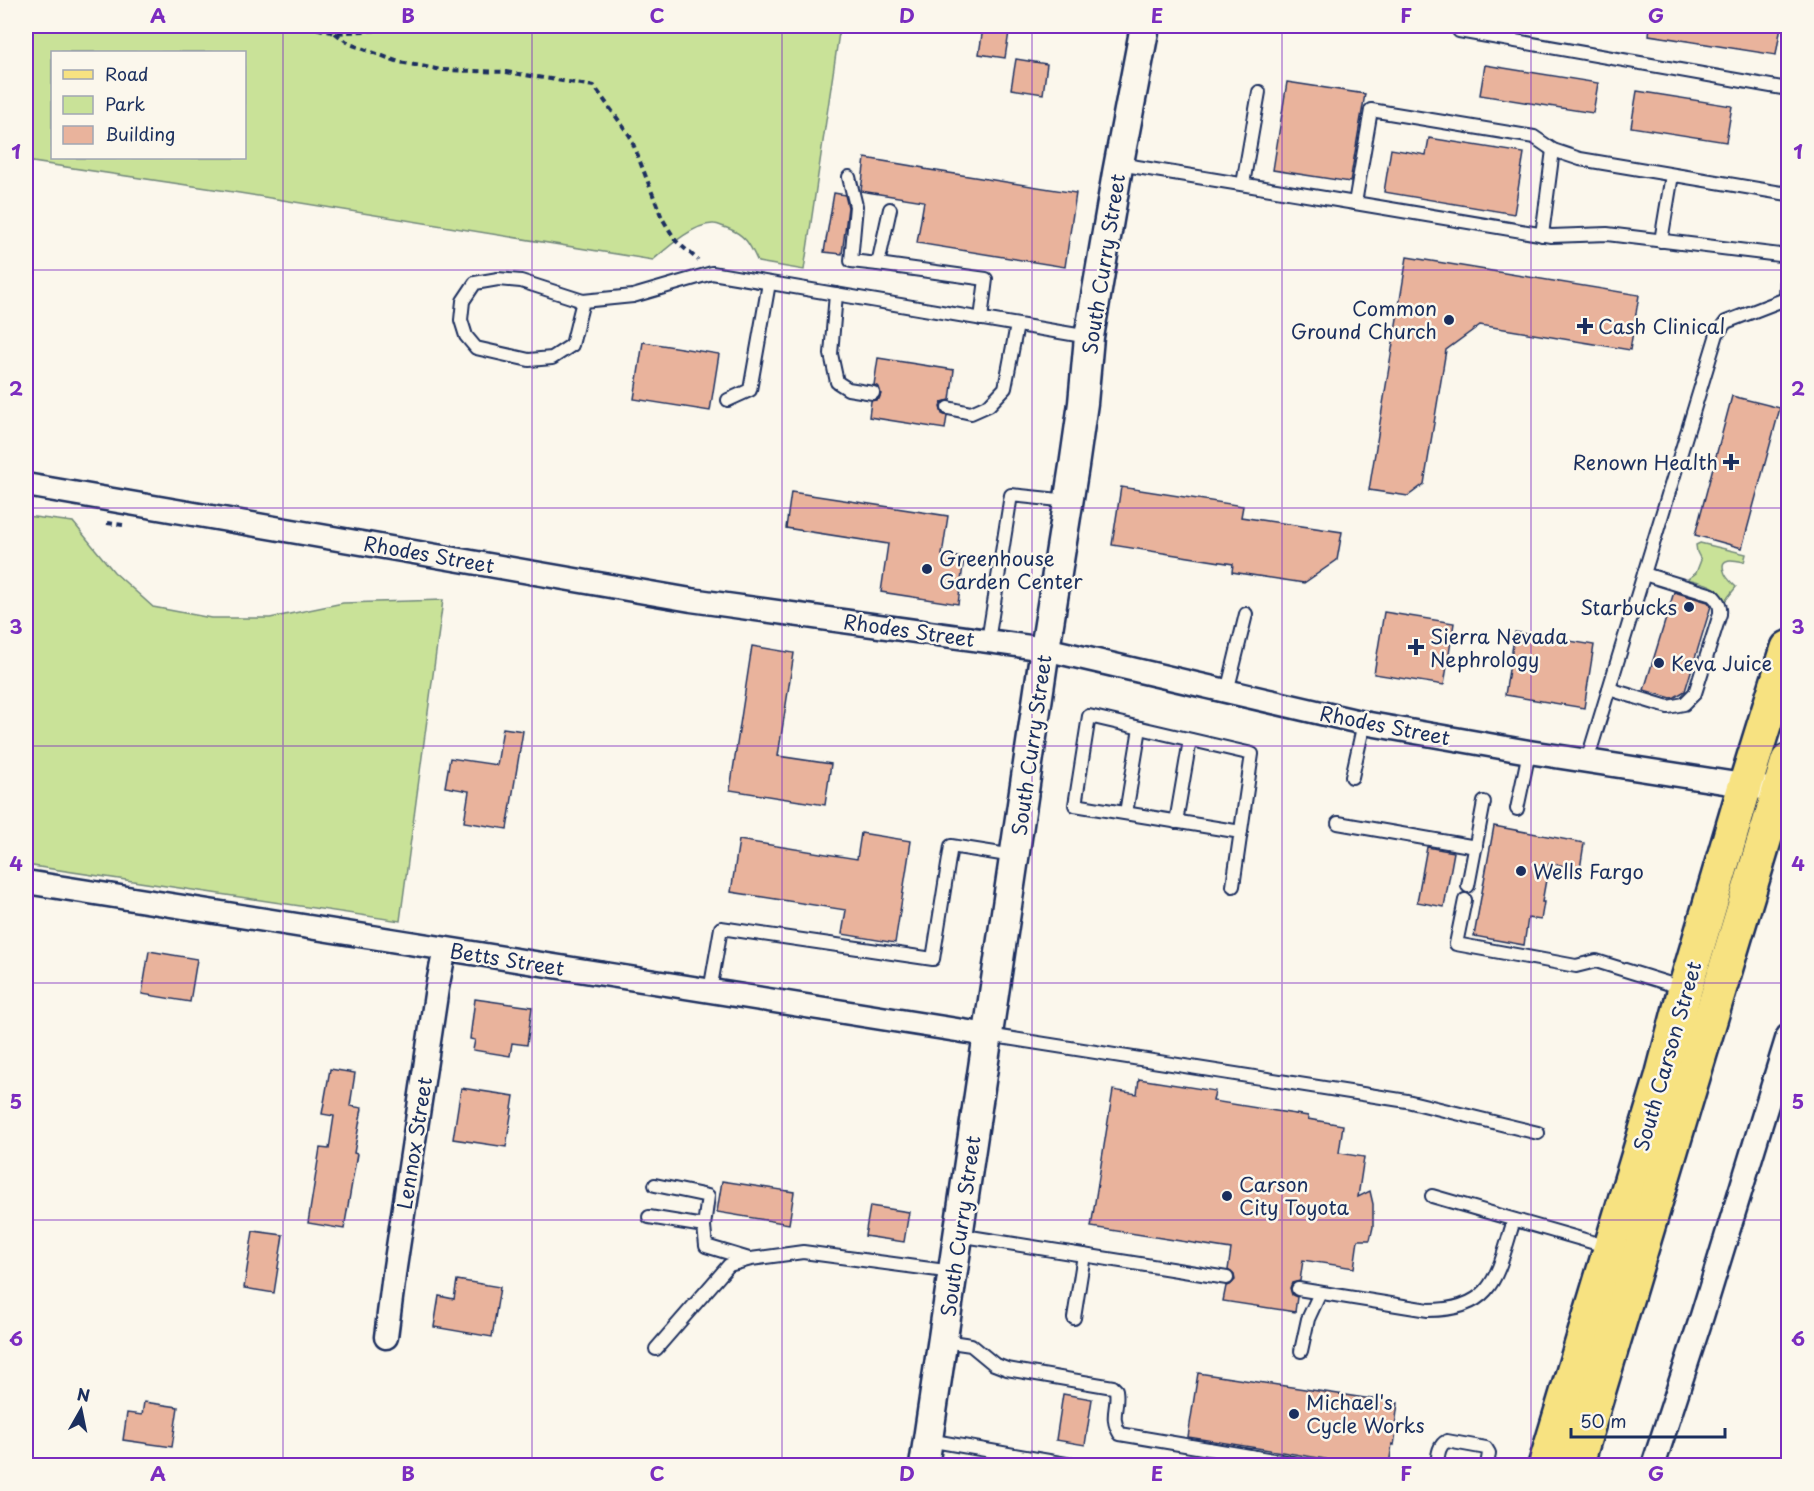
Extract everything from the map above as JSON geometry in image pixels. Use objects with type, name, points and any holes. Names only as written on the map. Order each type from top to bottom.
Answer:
[{"type":"main road","name":"South Carson Street","points":[[1576,1466],[1701,994],[1745,786],[1788,648]]},
{"type":"main road","name":"South Carson Street","points":[[1545,1466],[1662,1077],[1701,994],[1786,781]]},
{"type":"street","name":"South Curry Street","points":[[926,1453],[1069,501],[1083,404],[1089,337],[1146,26]]},
{"type":"street","name":"Rhodes Street","points":[[26,485],[691,600],[1045,649],[1364,723],[1529,752],[1745,786],[1786,781]]},
{"type":"street","name":"Betts Street","points":[[26,882],[988,1035]]},
{"type":"street","name":"Lennox Street","points":[[386,1337],[437,988],[445,949]]},
{"type":"street","points":[[1653,1466],[1702,1316],[1788,1036]]},
{"type":"lane","points":[[1459,31],[1788,89]]},
{"type":"lane","points":[[1243,184],[1259,92]]},
{"type":"lane","points":[[1355,203],[1371,110],[1534,137],[1553,150],[1580,159],[1788,194]]},
{"type":"lane","points":[[1542,235],[1553,150]]},
{"type":"lane","points":[[1119,164],[1542,235],[1607,234],[1788,256]]},
{"type":"lane","points":[[1661,241],[1672,175]]},
{"type":"lane","points":[[849,177],[856,206],[851,261],[986,279],[981,319]]},
{"type":"lane","points":[[878,264],[891,209]]},
{"type":"lane","points":[[1587,761],[1717,334],[1726,322],[1787,298],[1788,251]]},
{"type":"lane","points":[[583,301],[572,345],[552,358],[530,360],[476,348],[466,336],[461,320],[463,302],[475,283],[498,279],[520,281],[583,301],[633,296],[712,273],[1089,337]]},
{"type":"lane","points":[[728,400],[750,390],[769,283]]},
{"type":"lane","points":[[836,294],[831,354],[837,382],[848,389],[873,393]]},
{"type":"lane","points":[[948,408],[971,412],[989,405],[1005,388],[1017,325]]},
{"type":"lane","points":[[988,641],[1011,495],[1069,501]]},
{"type":"lane","points":[[1609,689],[1668,707],[1684,704],[1695,693],[1720,614],[1718,601],[1712,595],[1644,574]]},
{"type":"lane","points":[[1227,692],[1246,614]]},
{"type":"lane","points":[[1233,886],[1241,832],[1252,754],[1089,716],[1075,805],[1241,832]]},
{"type":"lane","points":[[1352,777],[1364,723]]},
{"type":"lane","points":[[1126,813],[1140,728]]},
{"type":"lane","points":[[1176,822],[1190,740]]},
{"type":"lane","points":[[1517,808],[1529,752]]},
{"type":"lane","points":[[1468,886],[1484,802]]},
{"type":"lane","points":[[1338,823],[1476,847]]},
{"type":"lane","points":[[710,991],[721,928],[933,959],[951,846],[1015,856]]},
{"type":"lane","points":[[1465,900],[1456,944],[1576,966],[1596,961],[1701,994]]},
{"type":"lane","points":[[988,1035],[1407,1101],[1538,1133]]},
{"type":"lane","points":[[655,1185],[708,1196],[704,1226],[706,1246],[751,1259]]},
{"type":"lane","points":[[1432,1196],[1611,1248]]},
{"type":"lane","points":[[649,1217],[704,1226]]},
{"type":"lane","points":[[1298,1289],[1428,1310],[1448,1310],[1467,1304],[1482,1295],[1492,1284],[1514,1220]]},
{"type":"lane","points":[[958,1235],[1227,1278]]},
{"type":"lane","points":[[656,1349],[729,1265],[751,1259],[803,1252],[953,1272]]},
{"type":"lane","points":[[1074,1317],[1084,1255]]},
{"type":"lane","points":[[1301,1351],[1308,1319],[1320,1293]]},
{"type":"lane","points":[[944,1341],[971,1345],[994,1364],[1007,1369],[1113,1387],[1117,1395],[1114,1421],[1120,1434],[1308,1466]]},
{"type":"lane","points":[[1437,1466],[1440,1448],[1442,1443],[1447,1441],[1480,1445],[1486,1448],[1489,1453],[1487,1466]]},
{"type":"lane","points":[[926,1453],[1078,1466]]},
{"type":"path","points":[[307,26],[335,33],[399,26]]},
{"type":"path","points":[[335,33],[350,45],[399,62],[442,70],[506,72],[594,86],[630,136],[662,218],[676,241],[712,273]]},
{"type":"green space","points":[[26,26],[840,26],[804,270],[758,262],[743,237],[716,224],[706,225],[690,232],[653,260],[26,161]]},
{"type":"green space","points":[[26,516],[73,522],[114,572],[153,607],[211,618],[270,618],[343,603],[443,600],[400,921],[26,865]]},
{"type":"green space","points":[[1700,543],[1746,554],[1744,562],[1729,560],[1724,563],[1726,575],[1736,587],[1725,601],[1714,587],[1688,579],[1696,573],[1701,560],[1696,545]]},
{"type":"building","points":[[1650,26],[1781,26],[1776,55],[1649,35]]},
{"type":"building","points":[[983,28],[1009,32],[1005,58],[979,54]]},
{"type":"building","points":[[1016,59],[1047,64],[1043,94],[1011,89]]},
{"type":"building","points":[[1485,65],[1598,83],[1593,113],[1480,95]]},
{"type":"building","points":[[1287,82],[1365,94],[1350,182],[1273,170]]},
{"type":"building","points":[[1637,91],[1732,106],[1726,142],[1631,127]]},
{"type":"building","points":[[1429,138],[1524,153],[1514,214],[1384,192],[1391,149],[1426,155]]},
{"type":"building","points":[[865,158],[1076,193],[1065,267],[917,243],[924,201],[861,191]]},
{"type":"building","points":[[834,193],[845,195],[848,207],[842,254],[824,252]]},
{"type":"building","points":[[1407,257],[1639,295],[1630,350],[1480,325],[1446,350],[1424,484],[1408,496],[1369,490]]},
{"type":"building","points":[[643,342],[719,354],[710,411],[634,399]]},
{"type":"building","points":[[878,358],[954,370],[950,400],[942,402],[940,407],[942,414],[947,416],[945,429],[869,417],[871,401],[879,399],[881,394],[879,387],[874,385]]},
{"type":"building","points":[[1732,396],[1780,408],[1742,548],[1695,535]]},
{"type":"building","points":[[1121,487],[1243,506],[1241,517],[1342,532],[1337,560],[1304,583],[1232,572],[1233,564],[1112,545]]},
{"type":"building","points":[[791,492],[948,516],[942,555],[964,558],[958,604],[881,592],[888,544],[786,528]]},
{"type":"building","points":[[1674,592],[1708,602],[1711,606],[1685,691],[1671,698],[1644,690]]},
{"type":"building","points":[[1384,612],[1454,623],[1444,685],[1374,674]]},
{"type":"building","points":[[1515,632],[1594,645],[1584,708],[1505,695]]},
{"type":"building","points":[[752,646],[794,653],[778,756],[831,764],[825,805],[730,790]]},
{"type":"building","points":[[503,728],[523,731],[507,829],[464,822],[469,791],[445,787],[450,758],[497,765]]},
{"type":"building","points":[[1494,826],[1584,843],[1580,869],[1549,863],[1541,920],[1528,918],[1524,945],[1474,936]]},
{"type":"building","points":[[861,833],[911,841],[895,943],[842,934],[846,910],[731,892],[739,840],[857,859]]},
{"type":"building","points":[[1427,847],[1454,852],[1444,907],[1417,902]]},
{"type":"building","points":[[149,951],[197,959],[190,1002],[142,994]]},
{"type":"building","points":[[475,999],[532,1007],[527,1045],[512,1043],[510,1056],[473,1050],[475,1040],[470,1039]]},
{"type":"building","points":[[330,1069],[355,1073],[350,1106],[362,1108],[354,1153],[357,1154],[344,1229],[308,1223],[320,1148],[329,1149],[334,1116],[322,1114]]},
{"type":"building","name":"Carson City Toyota","points":[[1139,1079],[1215,1091],[1213,1101],[1308,1116],[1308,1119],[1343,1125],[1339,1153],[1364,1157],[1358,1197],[1370,1191],[1373,1204],[1373,1227],[1370,1240],[1358,1240],[1354,1268],[1303,1260],[1300,1281],[1292,1283],[1290,1288],[1292,1295],[1297,1297],[1295,1312],[1223,1301],[1226,1286],[1235,1280],[1234,1275],[1228,1270],[1231,1249],[1091,1227],[1113,1090],[1137,1094]]},
{"type":"building","points":[[461,1088],[514,1096],[506,1147],[453,1139]]},
{"type":"building","points":[[722,1181],[794,1192],[789,1224],[717,1212]]},
{"type":"building","points":[[870,1206],[909,1212],[904,1242],[865,1236]]},
{"type":"building","points":[[253,1231],[283,1235],[274,1293],[244,1288]]},
{"type":"building","points":[[457,1280],[500,1287],[492,1337],[434,1327],[439,1296],[454,1299]]},
{"type":"building","name":"Michael's Cycle Works","points":[[1198,1373],[1398,1403],[1395,1426],[1397,1426],[1389,1466],[1325,1466],[1326,1459],[1188,1437]]},
{"type":"building","points":[[1063,1394],[1092,1399],[1085,1445],[1056,1440]]},
{"type":"building","points":[[144,1402],[178,1407],[172,1447],[123,1440],[127,1413],[142,1415]]},
{"type":"place","name":"Common Ground Church","points":[[1449,320]]},
{"type":"place","name":"Cash Clinical","points":[[1585,326]]},
{"type":"place","name":"Renown Health","points":[[1731,462]]},
{"type":"place","name":"Greenhouse Garden Center","points":[[927,569]]},
{"type":"place","name":"Starbucks","points":[[1689,607]]},
{"type":"place","name":"Sierra Nevada Nephrology","points":[[1416,647]]},
{"type":"place","name":"Keva Juice","points":[[1659,663]]},
{"type":"place","name":"Wells Fargo","points":[[1521,871]]},
{"type":"place","name":"Carson City Toyota","points":[[1227,1196]]},
{"type":"place","name":"Michael's Cycle Works","points":[[1294,1414]]}]
